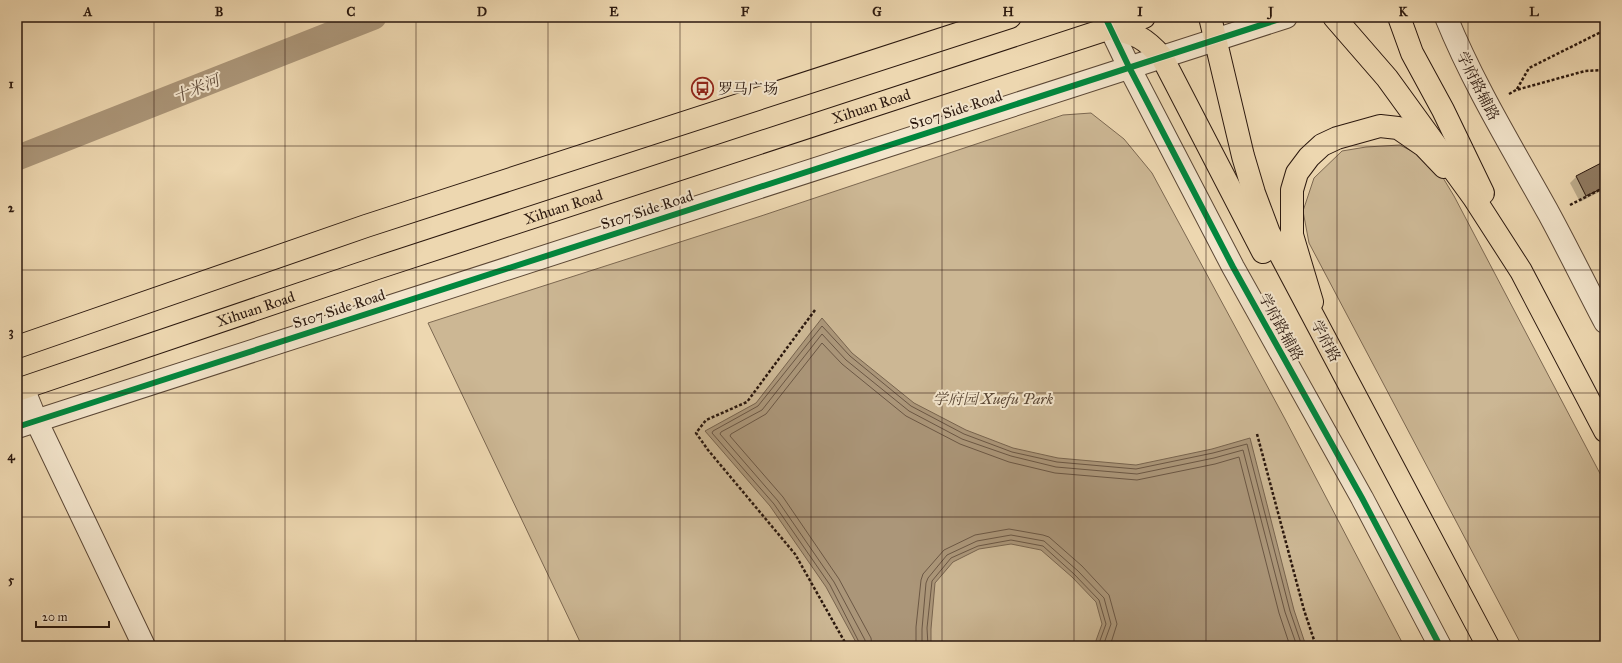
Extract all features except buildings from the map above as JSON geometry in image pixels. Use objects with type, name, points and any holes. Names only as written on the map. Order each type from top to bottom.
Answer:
[{"type":"main road","points":[[17,346],[366,226],[1010,17]]},
{"type":"main road","name":"Xihuan Road","points":[[20,389],[1107,23],[1144,17]]},
{"type":"main road","name":"学府路","points":[[1210,17],[1243,156],[1254,193],[1269,233],[1488,646]]},
{"type":"main road","points":[[1334,17],[1387,78],[1474,198],[1521,271]]},
{"type":"main road","points":[[1399,17],[1412,53],[1443,110],[1521,271],[1605,432]]},
{"type":"main road","points":[[1107,23],[1142,38],[1162,57],[1263,252],[1289,297],[1324,337]]},
{"type":"main road","points":[[1324,337],[1298,259],[1292,235],[1292,190],[1297,173],[1309,157],[1322,145],[1337,138],[1380,126],[1398,128],[1424,146],[1474,198]]},
{"type":"street","name":"S107 Side Road","points":[[27,424],[1286,17]]},
{"type":"street","name":"学府路辅路","points":[[1446,17],[1460,50],[1488,107],[1549,215],[1605,322]]},
{"type":"street","name":"学府路辅路","points":[[1107,23],[1233,267],[1362,498],[1440,646]]},
{"type":"street","points":[[20,389],[27,424],[144,646]]},
{"type":"path","points":[[1516,90],[1530,68],[1605,30]]},
{"type":"path","points":[[1488,107],[1516,90],[1585,71],[1605,70]]},
{"type":"path","points":[[1549,215],[1605,187]]},
{"type":"path","points":[[815,310],[747,402],[706,420],[696,433],[708,450],[795,554],[847,646]]},
{"type":"path","points":[[1257,434],[1304,610],[1316,646]]},
{"type":"green space","name":"学府园 Xuefu Park","points":[[1091,113],[1124,139],[1152,173],[1285,419],[1404,646],[582,646],[428,323],[761,216],[1063,115]]},
{"type":"green space","points":[[1400,145],[1434,163],[1454,196],[1605,483],[1605,646],[1522,646],[1309,243],[1303,211],[1314,178],[1342,151],[1366,147]]},
{"type":"water","points":[[822,318],[852,353],[914,403],[966,430],[1013,448],[1058,458],[1136,465],[1212,449],[1250,438],[1294,610],[1306,646],[1094,646],[1102,624],[1096,602],[1072,577],[1041,550],[1011,544],[979,549],[953,562],[935,583],[931,646],[858,646],[826,587],[770,506],[705,431],[756,403]]},
{"type":"waterway","name":"十米河","points":[[17,158],[374,17]]},
{"type":"cycle path","points":[[1105,17],[1129,67],[1233,267],[1362,498],[1440,646]]},
{"type":"cycle path","points":[[17,427],[1286,17]]},
{"type":"place","name":"罗马广场","points":[[703,89]]}]
